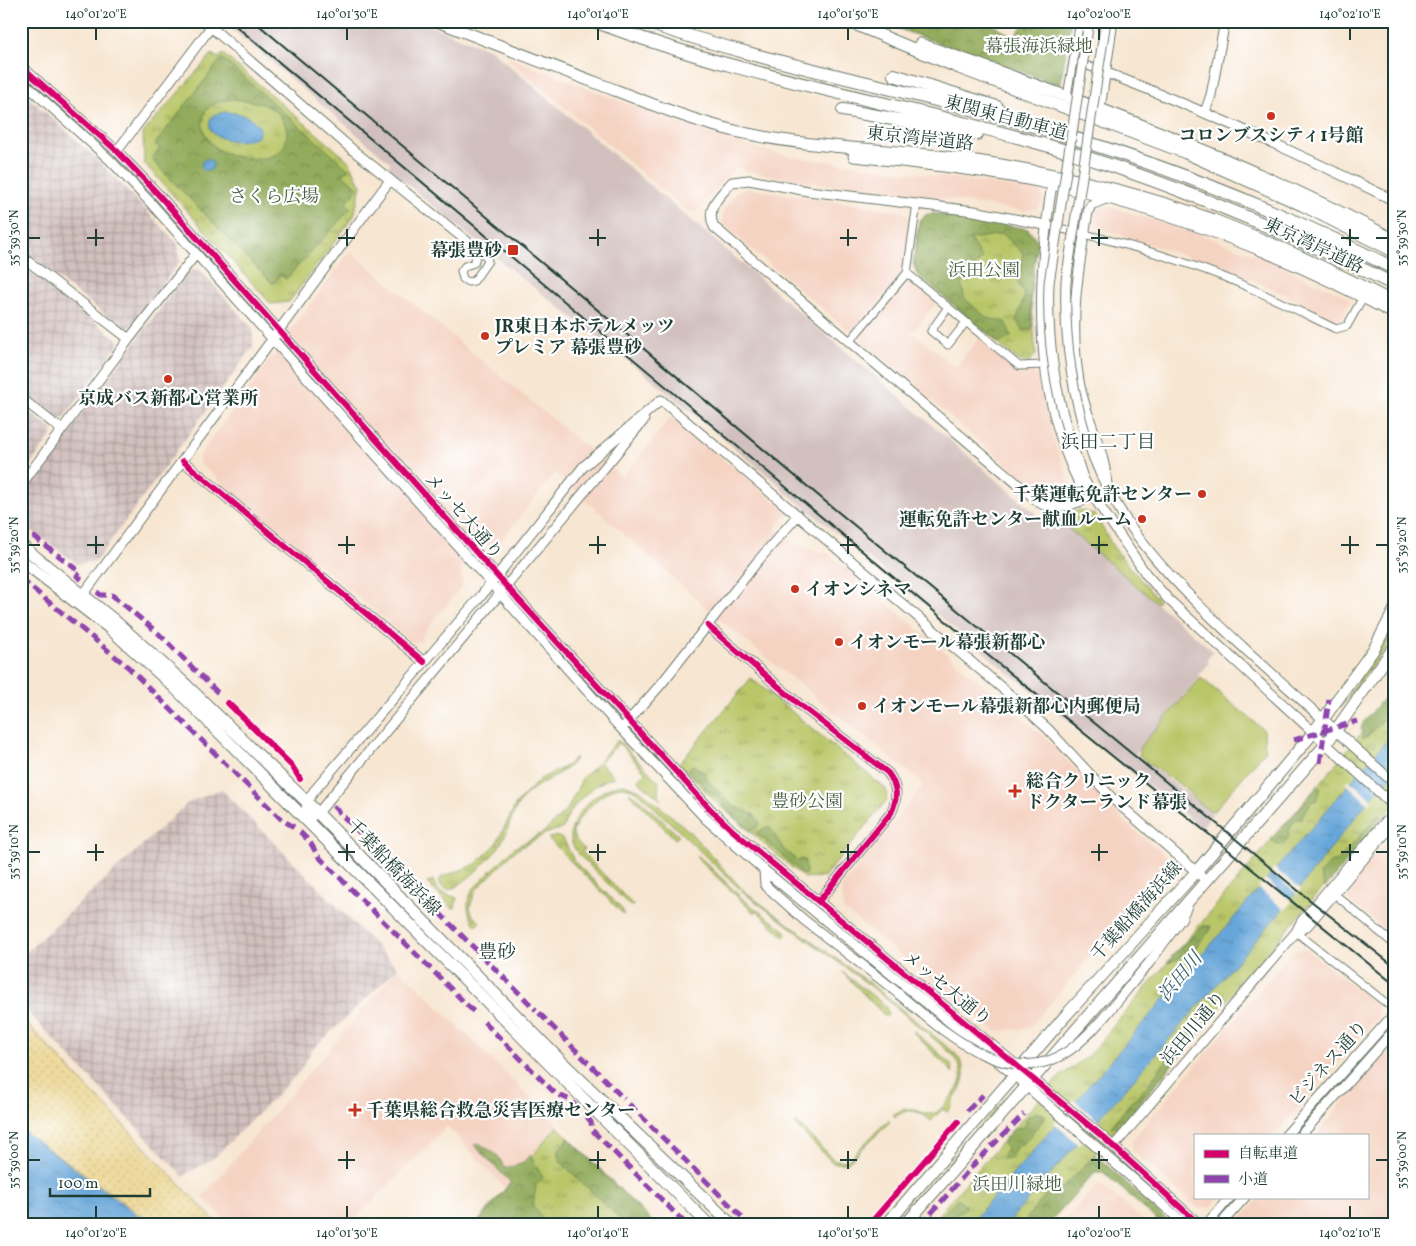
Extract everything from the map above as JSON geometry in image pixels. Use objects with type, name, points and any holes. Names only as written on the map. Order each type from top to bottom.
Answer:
[{"type":"highway","name":"東関東自動車道","points":[[594,21],[645,40],[706,59],[1029,140],[1164,184],[1246,216],[1337,256],[1395,285]]},
{"type":"highway","name":"東関東自動車道","points":[[644,21],[767,59],[1047,129],[1114,151],[1224,191],[1395,269]]},
{"type":"highway","points":[[894,75],[1008,111],[1047,129]]},
{"type":"highway","points":[[843,110],[1000,138],[1029,140]]},
{"type":"main road","name":"東京湾岸道路","points":[[437,21],[700,122],[794,143],[943,156],[1054,174],[1145,198],[1212,220],[1268,242],[1328,269],[1395,303]]},
{"type":"main road","name":"東京湾岸道路","points":[[847,21],[959,68],[1186,153],[1302,205],[1395,252]]},
{"type":"main road","points":[[873,32],[885,32],[1101,109],[1253,171],[1395,240]]},
{"type":"main road","points":[[700,122],[715,129],[790,148],[956,167],[1052,184],[1109,198],[1259,249],[1363,297],[1395,314]]},
{"type":"main road","name":"千葉船橋海浜線","points":[[21,545],[144,646],[307,802],[563,1063],[732,1225]]},
{"type":"main road","name":"千葉船橋海浜線","points":[[21,560],[76,601],[138,654],[709,1225]]},
{"type":"main road","name":"千葉船橋海浜線","points":[[886,1225],[1017,1071],[1196,872],[1313,733],[1374,649],[1395,608]]},
{"type":"main road","name":"千葉船橋海浜線","points":[[905,1225],[1326,744],[1395,646]]},
{"type":"street","points":[[1068,96],[1080,21]]},
{"type":"street","points":[[1089,21],[1049,283],[1048,319],[1051,358],[1067,429],[1083,478],[1141,568],[1168,598],[1393,805]]},
{"type":"street","points":[[1106,21],[1066,281],[1065,322],[1068,362],[1077,408],[1087,440],[1107,491],[1142,544],[1176,583],[1322,720],[1395,784]]},
{"type":"street","points":[[1101,109],[1114,21]]},
{"type":"street","points":[[1205,112],[1211,95],[1225,21]]},
{"type":"street","points":[[117,151],[208,24],[321,124],[486,256],[488,261],[474,281],[468,282],[463,279],[461,271],[465,266],[474,263],[476,257],[468,242]]},
{"type":"street","points":[[1074,61],[1205,112],[1290,149],[1395,201]]},
{"type":"street","name":"メッセ大通り","points":[[21,66],[117,151],[278,331],[494,579]]},
{"type":"street","name":"メッセ大通り","points":[[21,80],[110,160],[504,590],[711,810],[1017,1071],[1051,1106],[1186,1225]]},
{"type":"street","points":[[83,595],[390,180]]},
{"type":"street","points":[[1107,491],[1059,508],[1049,508],[1040,503],[714,227],[710,215],[713,204],[732,182],[739,180],[808,191],[974,211],[1046,225],[1084,233],[1212,273],[1249,288],[1336,329],[1347,326],[1363,297]]},
{"type":"street","points":[[1052,184],[1046,225],[1041,289],[1044,365],[1059,431],[1068,458],[1081,486],[1093,496]]},
{"type":"street","points":[[1107,491],[1108,472],[1084,402],[1075,352],[1073,324],[1075,288],[1084,233],[1091,205],[1109,198]]},
{"type":"street","points":[[849,342],[907,273],[917,203]]},
{"type":"street","points":[[21,485],[129,339],[196,254]]},
{"type":"street","points":[[21,256],[129,339]]},
{"type":"street","points":[[907,273],[1019,366],[1044,365]]},
{"type":"street","points":[[948,307],[931,331],[948,345],[966,322]]},
{"type":"street","points":[[21,398],[62,430]]},
{"type":"street","points":[[305,820],[307,802],[314,791],[494,579],[583,467],[661,400]]},
{"type":"street","points":[[661,400],[1014,699],[1048,729],[1112,798],[1207,881]]},
{"type":"street","points":[[305,820],[318,813],[661,400]]},
{"type":"street","points":[[183,461],[424,662]]},
{"type":"street","points":[[621,729],[708,626],[757,562],[798,515]]},
{"type":"street","name":"メッセ大通り","points":[[504,590],[621,729],[705,818],[764,870],[1017,1071]]},
{"type":"street","points":[[708,626],[800,705],[888,773],[896,787],[897,797],[891,813],[818,901]]},
{"type":"street","points":[[1331,892],[1385,822],[1395,815]]},
{"type":"street","points":[[1331,892],[1389,829],[1395,819]]},
{"type":"street","points":[[764,870],[765,885],[804,920],[973,1051],[1003,1062],[1022,1064],[1051,1059],[1074,1046],[1088,1034],[1148,963],[1181,919],[1190,901]]},
{"type":"street","points":[[1331,892],[1395,945]]},
{"type":"street","name":"浜田川通り","points":[[1114,1146],[1296,932],[1301,922],[1331,892]]},
{"type":"street","points":[[1296,932],[1395,1012]]},
{"type":"street","name":"ビジネス通り","points":[[1287,1134],[1395,1012]]},
{"type":"street","name":"ビジネス通り","points":[[1302,1134],[1395,1029]]},
{"type":"street","name":"メッセ大通り","points":[[1030,1083],[1056,1097],[1114,1146]]},
{"type":"street","points":[[1114,1146],[1200,1225]]},
{"type":"street","points":[[1206,1225],[1229,1198]]},
{"type":"street","points":[[1220,1225],[1244,1198]]},
{"type":"shaded area","points":[[222,21],[418,21],[491,50],[1046,522],[1056,518],[1213,651],[1207,660],[1209,663],[1198,675],[1200,677],[1135,754],[1213,813],[1201,828],[812,513],[806,511],[807,509],[781,489],[782,487],[649,377],[495,257],[388,168],[391,163]]},
{"type":"shaded area","points":[[508,57],[625,103],[754,148],[792,157],[1036,189],[1043,195],[1042,204],[1036,209],[1022,211],[928,196],[812,183],[744,170],[736,166],[696,212],[688,212]]},
{"type":"shaded area","points":[[21,90],[96,158],[178,244],[180,261],[129,329],[125,330],[21,250]]},
{"type":"shaded area","points":[[746,188],[904,212],[910,219],[905,267],[856,328],[847,329],[723,225],[723,210],[738,191]]},
{"type":"shaded area","points":[[1108,206],[1254,254],[1347,297],[1350,301],[1341,319],[1337,321],[1272,288],[1216,266],[1103,229],[1099,225],[1095,214],[1100,208]]},
{"type":"shaded area","name":"イオンモール幕張新都心","points":[[350,251],[622,477],[671,417],[788,512],[775,529],[797,545],[829,554],[1048,740],[1125,822],[1172,861],[1029,1028],[996,1031],[843,909],[841,888],[922,787],[921,782],[726,625],[555,473],[499,543],[483,543],[461,566],[462,586],[422,635],[422,641],[411,642],[200,464],[199,456]]},
{"type":"shaded area","points":[[21,265],[118,340],[118,345],[63,419],[60,420],[21,391]]},
{"type":"shaded area","points":[[199,269],[253,329],[253,347],[96,561],[77,564],[21,522],[21,496],[188,271]]},
{"type":"shaded area","points":[[915,283],[938,301],[912,332],[955,367],[981,336],[1019,371],[1030,370],[1038,377],[1055,444],[1070,484],[1065,495],[1057,499],[1044,496],[863,343],[862,333],[903,284]]},
{"type":"shaded area","points":[[21,406],[52,429],[52,435],[21,477]]},
{"type":"shaded area","points":[[221,789],[398,968],[312,1050],[300,1071],[214,1158],[183,1176],[21,1005],[21,957],[189,802]]},
{"type":"shaded area","points":[[1392,835],[1395,835],[1395,938],[1348,900],[1347,887]]},
{"type":"shaded area","points":[[1305,949],[1377,1004],[1378,1017],[1275,1134],[1194,1134],[1194,1198],[1218,1198],[1211,1207],[1198,1208],[1133,1151],[1132,1140],[1294,950]]},
{"type":"shaded area","name":"千葉県総合救急災害医療センター","points":[[399,968],[557,1124],[505,1188],[447,1126],[349,1225],[230,1225],[203,1196]]},
{"type":"shaded area","points":[[1395,1044],[1395,1225],[1235,1225],[1259,1198],[1368,1198],[1368,1134],[1316,1134]]},
{"type":"shaded area","points":[[1099,1183],[1148,1225],[1060,1225]]},
{"type":"green space","name":"幕張海浜緑地","points":[[876,21],[986,21],[1014,37],[1026,21],[1071,21],[1060,85]]},
{"type":"green space","name":"さくら広場","points":[[212,54],[218,58],[223,54],[349,161],[361,186],[354,216],[289,302],[271,304],[144,163],[143,133]]},
{"type":"green space","name":"さくら広場","points":[[222,58],[348,169],[343,175],[358,187],[346,203],[351,208],[286,279],[281,275],[273,284],[151,159],[160,149],[155,144]],"holes":[[[233,99],[264,105],[274,110],[280,116],[287,131],[287,138],[280,151],[273,156],[264,158],[241,157],[230,155],[213,145],[204,132],[203,118],[205,112],[210,106],[220,101]]]},
{"type":"green space","points":[[931,213],[1028,229],[1038,241],[1030,293],[1032,330],[1023,330],[1016,320],[1025,296],[1018,283],[1023,253],[1003,234],[970,239],[982,258],[962,283],[964,298],[987,318],[1006,322],[1011,337],[999,343],[919,274],[914,264],[920,221]]},
{"type":"green space","name":"浜田公園","points":[[927,214],[1018,228],[1035,250],[1031,297],[1036,355],[1028,363],[1018,360],[917,275],[913,264],[919,220]]},
{"type":"green space","points":[[1080,510],[1095,515],[1114,548],[1159,601],[1157,603],[1056,518]]},
{"type":"green space","points":[[1395,621],[1395,630],[1383,652],[1340,708]]},
{"type":"green space","name":"豊砂公園","points":[[751,678],[886,789],[887,800],[824,877],[804,878],[718,804],[679,764]]},
{"type":"green space","points":[[1201,678],[1264,730],[1265,751],[1214,811],[1201,805],[1183,787],[1139,755],[1139,748]]},
{"type":"green space","points":[[1395,684],[1395,707],[1368,736],[1363,738],[1361,729],[1363,723]]},
{"type":"green space","name":"浜田川緑地","points":[[1395,685],[1395,804],[1034,1225],[929,1225],[1058,1078],[1088,1056],[1331,770],[1364,730]]},
{"type":"green space","points":[[618,740],[659,782],[658,791],[661,800],[637,780],[646,773],[619,743],[600,760]]},
{"type":"green space","points":[[576,757],[572,764],[526,795],[517,807],[501,843],[482,865],[454,888],[448,890],[441,886],[439,881],[442,877],[476,864],[496,844],[516,804],[540,779],[566,766]]},
{"type":"green space","points":[[599,762],[615,777],[598,784],[583,796],[566,820],[563,828],[545,834],[516,850],[475,891],[470,908],[473,916],[480,922],[476,926],[468,908],[473,889],[514,848],[544,832],[568,808],[583,777]]},
{"type":"green space","points":[[693,765],[707,774],[706,779],[733,806],[755,815],[760,823],[756,828],[750,830],[732,816],[720,799],[705,788],[701,781],[697,780],[687,770]]},
{"type":"green space","points":[[624,784],[640,790],[688,830],[745,892],[872,985],[955,1053],[964,1070],[964,1076],[961,1086],[947,1112],[943,1109],[931,1121],[914,1111],[905,1112],[895,1117],[893,1115],[907,1109],[929,1114],[941,1109],[956,1091],[961,1080],[960,1068],[953,1055],[872,987],[744,893],[638,792],[624,787],[610,790],[584,813],[578,820],[573,833],[575,839],[584,849],[582,852],[634,906],[629,905],[579,855],[571,839],[573,825],[578,816],[599,794],[616,785]]},
{"type":"green space","points":[[1316,788],[1321,788],[1316,801],[1312,801],[1303,814],[1302,819],[1296,819],[1289,829],[1287,839],[1282,844],[1274,843],[1271,839],[1282,826],[1286,825]]},
{"type":"green space","points":[[629,793],[638,798],[679,836],[675,839]]},
{"type":"green space","points":[[1379,814],[1382,818],[1325,888],[1320,874],[1331,862],[1337,862]]},
{"type":"green space","points":[[769,826],[783,849],[798,861],[802,859],[805,861],[806,874],[803,875],[756,833]]},
{"type":"green space","points":[[557,836],[564,840],[574,861],[623,910],[624,915],[548,838]]},
{"type":"green space","points":[[699,856],[745,901],[786,931],[786,935],[784,937],[757,911],[754,913],[696,857]]},
{"type":"green space","points":[[433,880],[439,890],[457,898],[455,908],[452,908],[427,883]]},
{"type":"green space","points":[[1203,926],[1211,926],[1211,929],[1189,955],[1184,951],[1180,958],[1168,963],[1173,954]]},
{"type":"green space","points":[[842,972],[886,1006],[888,1014],[886,1017]]},
{"type":"green space","points":[[914,1031],[951,1064],[953,1073],[914,1033]]},
{"type":"green space","points":[[1195,1031],[1196,1036],[1119,1128],[1111,1127],[1130,1103],[1150,1083],[1162,1065],[1178,1052],[1179,1041],[1188,1033]]},
{"type":"green space","points":[[1004,1099],[1007,1102],[899,1225],[894,1225]]},
{"type":"green space","points":[[1035,1112],[1045,1115],[1045,1118],[1024,1143],[1016,1147],[1011,1158],[1001,1159],[1007,1148],[1002,1143],[1014,1128],[1025,1127],[1027,1116],[1032,1116]]},
{"type":"green space","points":[[888,1120],[890,1122],[847,1163],[833,1163],[794,1124],[796,1122],[834,1160],[847,1161]]},
{"type":"green space","points":[[557,1126],[656,1225],[475,1225]]},
{"type":"green space","points":[[568,1138],[654,1225],[626,1225],[561,1162],[558,1152]]},
{"type":"green space","points":[[479,1143],[497,1155],[505,1168],[521,1164],[530,1155],[543,1178],[536,1185],[533,1206],[543,1219],[533,1225],[477,1225],[511,1183],[474,1145]]},
{"type":"green space","points":[[1096,1155],[1172,1225],[1162,1225],[1103,1172],[1095,1172],[1047,1225],[1023,1223],[1044,1197],[1061,1189]]},
{"type":"green space","points":[[957,1199],[965,1205],[963,1211],[957,1214],[949,1225],[933,1225]]},
{"type":"sand","points":[[21,1018],[217,1225],[154,1225],[71,1164],[21,1133]]},
{"type":"water","points":[[225,112],[240,114],[253,120],[260,128],[258,137],[242,141],[224,139],[216,135],[211,131],[210,124],[213,115]]},
{"type":"water","points":[[205,159],[209,159],[213,165],[209,171],[205,171],[201,167],[201,163]]},
{"type":"water","points":[[1395,731],[1395,772],[1369,800],[1283,909],[1006,1225],[969,1225]]},
{"type":"water","points":[[21,1129],[151,1225],[21,1225]]},
{"type":"pier","points":[[1349,780],[1372,800],[1369,804],[1346,783]]},
{"type":"pier","points":[[1274,868],[1301,889],[1297,894],[1271,872]]},
{"type":"pier","points":[[1265,879],[1292,901],[1285,910],[1258,888]]},
{"type":"pier","points":[[1074,1100],[1099,1122],[1079,1145],[1054,1123]]},
{"type":"railway","points":[[230,21],[942,618],[1395,985]]},
{"type":"railway","points":[[254,21],[826,502],[1301,893],[1395,967]]},
{"type":"marked path","points":[[21,527],[80,572],[77,576],[82,580]]},
{"type":"marked path","points":[[21,579],[128,667],[281,819],[294,827]]},
{"type":"marked path","points":[[97,592],[101,595],[112,595],[158,633],[221,696]]},
{"type":"marked path","points":[[1320,763],[1329,699]]},
{"type":"marked path","points":[[1294,740],[1357,721]]},
{"type":"marked path","points":[[333,806],[536,1010]]},
{"type":"marked path","points":[[300,832],[310,842],[318,856],[476,1014]]},
{"type":"marked path","points":[[539,1013],[624,1099]]},
{"type":"marked path","points":[[484,1022],[555,1093],[570,1100],[578,1108]]},
{"type":"marked path","points":[[967,1111],[983,1095]]},
{"type":"marked path","points":[[629,1104],[750,1225]]},
{"type":"marked path","points":[[921,1225],[975,1163],[1024,1114]]},
{"type":"marked path","points":[[587,1117],[591,1122],[592,1130],[687,1225]]},
{"type":"cycle path","points":[[21,66],[117,151],[157,193],[507,587],[711,810],[732,830],[1103,1137],[1200,1225]]},
{"type":"cycle path","points":[[183,461],[424,662]]},
{"type":"cycle path","points":[[708,626],[800,705],[888,773],[894,783],[896,797],[891,813],[819,901]]},
{"type":"cycle path","points":[[228,703],[292,766],[300,779]]},
{"type":"cycle path","points":[[869,1225],[958,1122]]},
{"type":"place","name":"コロンブスシティ1号館","points":[[1271,116]]},
{"type":"place","name":"幕張豊砂","points":[[513,250]]},
{"type":"place","name":"JR東日本ホテルメッツ プレミア 幕張豊砂","points":[[485,336]]},
{"type":"place","name":"京成バス新都心営業所","points":[[168,379]]},
{"type":"place","name":"千葉運転免許センター","points":[[1202,494]]},
{"type":"place","name":"運転免許センター献血ルーム","points":[[1142,519]]},
{"type":"place","name":"イオンシネマ","points":[[795,589]]},
{"type":"place","name":"イオンモール幕張新都心","points":[[839,642]]},
{"type":"place","name":"イオンモール幕張新都心内郵便局","points":[[862,706]]},
{"type":"place","name":"総合クリニック ドクターランド幕張","points":[[1015,791]]},
{"type":"place","name":"千葉県総合救急災害医療センター","points":[[355,1110]]},
{"type":"district","name":"浜田二丁目","points":[[1108,441]]},
{"type":"district","name":"豊砂","points":[[497,951]]},
{"type":"water label","name":"浜田川","points":[[1179,976]]}]
